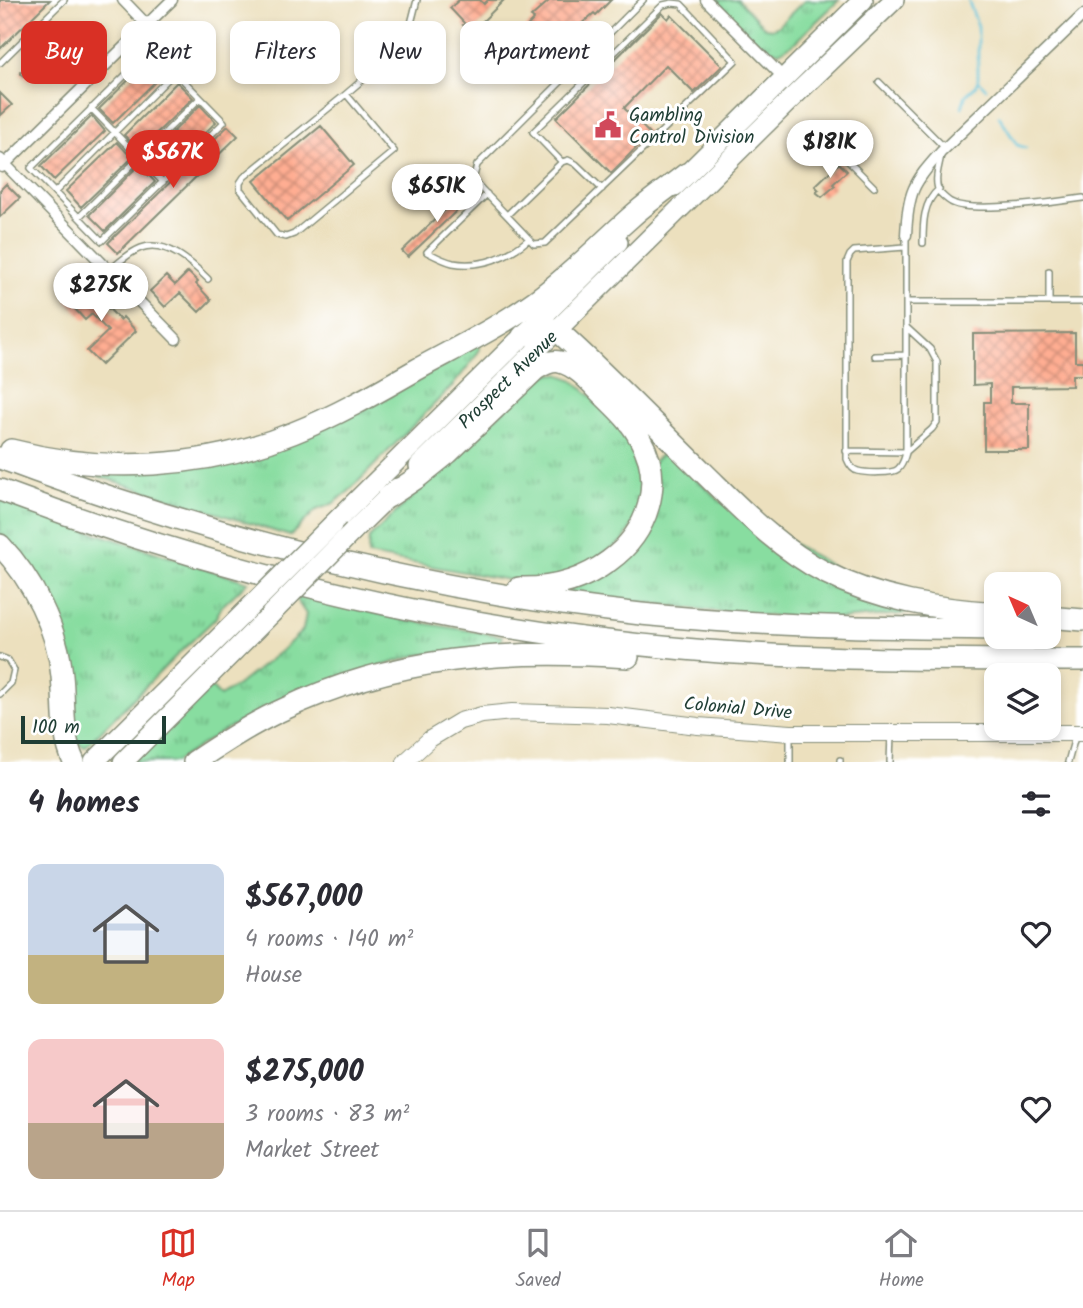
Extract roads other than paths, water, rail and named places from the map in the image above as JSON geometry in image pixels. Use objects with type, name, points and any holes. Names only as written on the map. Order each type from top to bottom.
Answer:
[{"type":"highway","name":"Prospect Avenue","points":[[94,762],[863,0]]},
{"type":"highway","name":"Prospect Avenue","points":[[123,762],[556,330],[894,0]]},
{"type":"highway","points":[[0,446],[26,454],[74,462],[153,464],[224,454],[293,433],[362,400],[527,307],[638,211],[686,174]]},
{"type":"highway","points":[[523,337],[535,328],[548,327],[556,330],[741,511],[796,555],[839,579],[885,596],[932,606],[984,612]]},
{"type":"highway","points":[[388,497],[448,453],[532,372],[552,362],[563,363],[575,370],[625,418],[643,444],[652,478],[647,513],[635,536],[601,567],[567,583],[523,588],[395,575]]},
{"type":"highway","points":[[0,458],[99,493],[288,550],[395,575],[536,600],[676,617],[818,626],[984,629]]},
{"type":"highway","points":[[0,490],[84,521],[253,572],[334,593],[519,629],[683,649],[765,655],[860,659],[1083,660]]},
{"type":"highway","points":[[0,545],[27,580],[54,636],[61,667],[66,738],[74,762]]},
{"type":"highway","points":[[1061,618],[1083,620]]},
{"type":"highway","points":[[1061,629],[1083,629]]},
{"type":"highway","points":[[182,762],[232,732],[280,710],[360,680],[401,669],[484,656],[569,654],[643,657],[683,649]]},
{"type":"highway","points":[[194,762],[280,710]]},
{"type":"main road","name":"Colonial Drive","points":[[405,762],[430,739],[460,721],[482,715],[512,712],[608,715],[790,733],[1079,733]]},
{"type":"street","points":[[124,0],[143,21]]},
{"type":"street","points":[[151,21],[172,0]]},
{"type":"street","points":[[706,0],[798,92]]},
{"type":"street","points":[[905,235],[911,192],[921,174],[1083,15]]},
{"type":"street","points":[[121,50],[2,165],[110,270],[176,339]]},
{"type":"lane","points":[[0,63],[64,0]]},
{"type":"lane","points":[[346,94],[394,151],[294,234],[286,237],[277,235],[240,189],[240,183],[406,43],[417,0]]},
{"type":"lane","points":[[562,162],[533,132],[663,5],[681,4],[736,61],[545,243],[534,244],[473,180],[477,165],[643,0]]},
{"type":"lane","points":[[121,79],[31,168],[102,241],[224,122],[187,84]]},
{"type":"lane","points":[[879,82],[943,150],[936,183],[941,194],[953,203],[971,207],[1055,203],[1083,198]]},
{"type":"lane","points":[[55,192],[163,84]]},
{"type":"lane","points":[[79,217],[200,98]]},
{"type":"lane","points":[[91,108],[163,182]]},
{"type":"lane","points":[[824,137],[874,187]]},
{"type":"lane","points":[[507,215],[562,162],[568,160],[576,164],[602,189]]},
{"type":"lane","points":[[923,243],[926,208],[932,195],[939,189]]},
{"type":"lane","points":[[487,194],[427,252],[450,263],[479,265],[515,252],[529,239]]},
{"type":"lane","points":[[905,235],[906,452],[904,462],[899,469],[892,472],[858,471],[854,470],[846,459],[847,262],[855,251],[905,247]]},
{"type":"lane","points":[[110,270],[138,249],[150,246],[190,261],[208,279]]},
{"type":"lane","points":[[1049,271],[1049,302]]},
{"type":"lane","points":[[906,302],[1083,302]]},
{"type":"lane","points":[[846,451],[906,452],[937,422],[937,362],[930,349],[906,327]]},
{"type":"lane","points":[[875,356],[906,355]]},
{"type":"lane","points":[[0,657],[8,660],[14,670],[11,683],[0,694]]},
{"type":"lane","points":[[790,733],[790,762]]},
{"type":"lane","points":[[1068,762],[1079,733]]},
{"type":"lane","points":[[890,762],[891,734]]},
{"type":"waterway","points":[[962,107],[966,95],[978,80],[978,26],[968,0]]},
{"type":"waterway","points":[[978,80],[986,89]]},
{"type":"waterway","points":[[999,116],[1017,145],[1026,148]]},
{"type":"place","name":"Gambling Control Division","points":[[608,125]]}]
